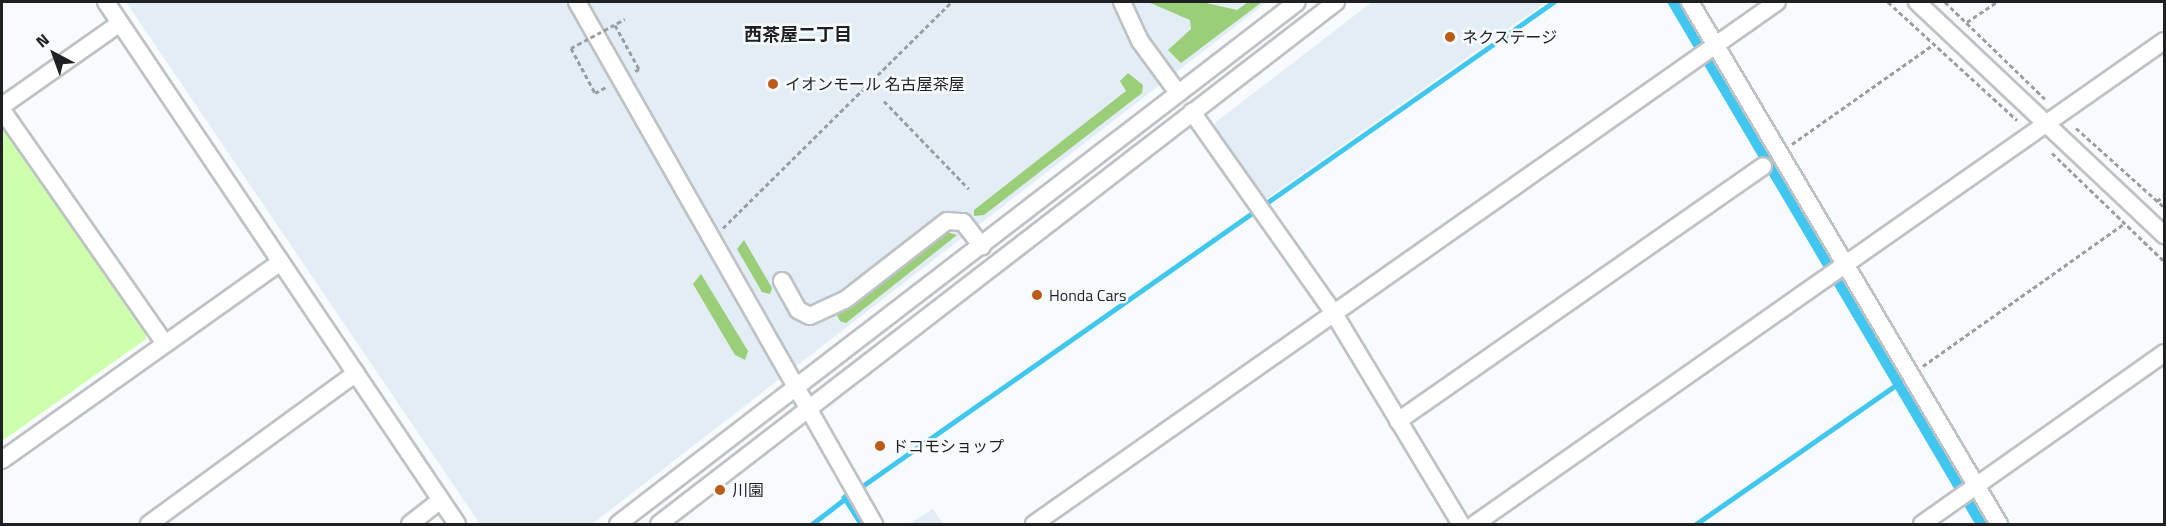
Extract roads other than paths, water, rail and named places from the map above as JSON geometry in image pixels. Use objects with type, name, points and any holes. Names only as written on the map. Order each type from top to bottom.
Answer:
[{"type":"street","points":[[106,2],[457,525]]},
{"type":"street","points":[[578,2],[807,413],[874,525]]},
{"type":"street","points":[[1122,2],[1140,41],[1178,93]]},
{"type":"street","points":[[618,525],[1297,2]]},
{"type":"street","points":[[658,525],[807,413],[1336,2]]},
{"type":"street","points":[[1690,2],[1712,46],[1778,154],[1842,268],[1911,375],[1974,489],[1999,525]]},
{"type":"street","points":[[1034,525],[1333,312],[1778,2]]},
{"type":"street","points":[[1917,2],[2164,235]]},
{"type":"street","points":[[2,106],[120,23]]},
{"type":"street","points":[[1475,525],[2164,41]]},
{"type":"street","points":[[2,110],[165,344]]},
{"type":"street","points":[[1192,112],[1333,312],[1461,525]]},
{"type":"street","points":[[1398,421],[1763,166]]},
{"type":"street","points":[[782,281],[798,310],[810,316],[826,313],[849,292],[956,218],[982,246]]},
{"type":"street","points":[[2,460],[281,262]]},
{"type":"street","points":[[1922,525],[2164,353]]},
{"type":"street","points":[[149,525],[357,373]]},
{"type":"street","points":[[410,525],[441,500]]},
{"type":"water","points":[[1667,2],[1679,2],[1988,524],[1975,524]]},
{"type":"water","points":[[847,492],[864,524],[858,524],[841,497]]},
{"type":"waterway","points":[[1265,204],[1553,2]]},
{"type":"waterway","points":[[861,487],[1252,213]]},
{"type":"waterway","points":[[1696,524],[1903,380]]},
{"type":"waterway","points":[[812,524],[846,498]]},
{"type":"place","name":"ネクステージ","points":[[1450,37]]},
{"type":"place","name":"イオンモール 名古屋茶屋","points":[[773,84]]},
{"type":"place","name":"Honda Cars","points":[[1037,295]]},
{"type":"place","name":"ドコモショップ","points":[[880,446]]},
{"type":"place","name":"川園","points":[[720,490]]},
{"type":"district","name":"西茶屋二丁目","points":[[798,35]]}]
